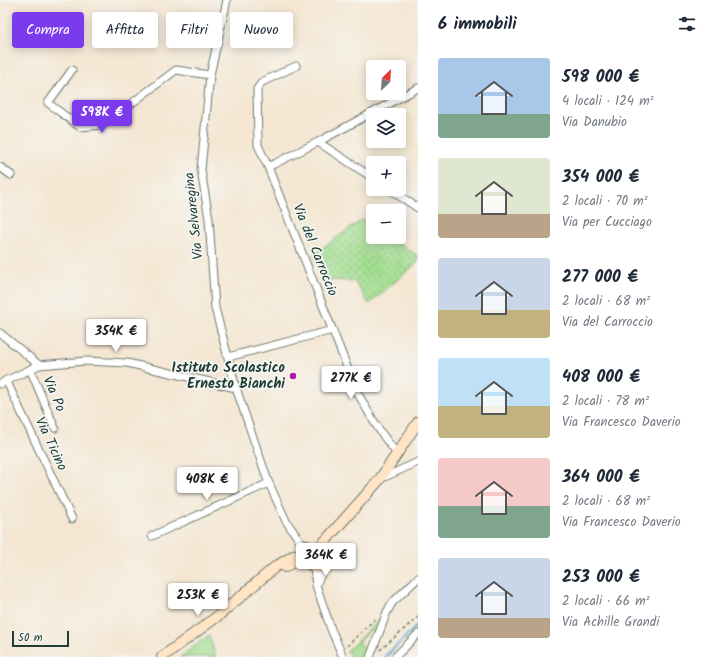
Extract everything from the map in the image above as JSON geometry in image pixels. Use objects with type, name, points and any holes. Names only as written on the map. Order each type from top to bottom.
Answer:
[{"type":"main road","points":[[162,657],[218,616],[247,592],[293,562],[315,556],[380,479],[418,422]]},
{"type":"main road","points":[[315,556],[318,568],[325,565]]},
{"type":"street","name":"Via Selvaregina","points":[[227,0],[210,75],[201,170],[209,219],[215,308],[236,388],[269,483],[286,522],[300,541],[315,556]]},
{"type":"street","name":"Via del Carroccio","points":[[296,66],[262,82],[257,89],[258,145],[357,392],[373,420],[398,454]]},
{"type":"street","points":[[72,70],[48,104],[80,127],[103,125],[176,70],[210,75]]},
{"type":"street","points":[[268,167],[418,88]]},
{"type":"street","points":[[318,142],[366,173]]},
{"type":"street","points":[[0,167],[11,175]]},
{"type":"street","points":[[400,196],[418,208]]},
{"type":"street","points":[[228,357],[333,330]]},
{"type":"street","points":[[0,332],[39,365]]},
{"type":"street","points":[[3,381],[39,365],[86,361],[127,363],[236,388]]},
{"type":"street","name":"Via Po","points":[[30,369],[55,428]]},
{"type":"street","name":"Via Ticino","points":[[3,381],[72,519]]},
{"type":"street","points":[[380,479],[418,462]]},
{"type":"street","points":[[152,536],[269,483]]},
{"type":"street","points":[[315,556],[316,585],[342,654]]},
{"type":"street","points":[[316,585],[325,565]]},
{"type":"street","points":[[371,657],[387,612],[392,603],[418,578]]},
{"type":"street","points":[[395,657],[418,634]]},
{"type":"path","points":[[342,654],[380,614]]},
{"type":"path","points":[[371,657],[379,652],[418,617]]},
{"type":"green space","points":[[363,219],[366,221],[366,244],[400,244],[418,256],[418,262],[369,304],[354,281],[324,280],[314,254]]},
{"type":"green space","points":[[378,620],[381,623],[375,634],[370,630],[359,642],[368,651],[365,657],[351,657],[347,651]]},
{"type":"green space","points":[[209,635],[216,657],[180,657]]},
{"type":"waterway","points":[[385,657],[418,625]]},
{"type":"place","name":"Istituto Scolastico Ernesto Bianchi","points":[[293,376]]}]
